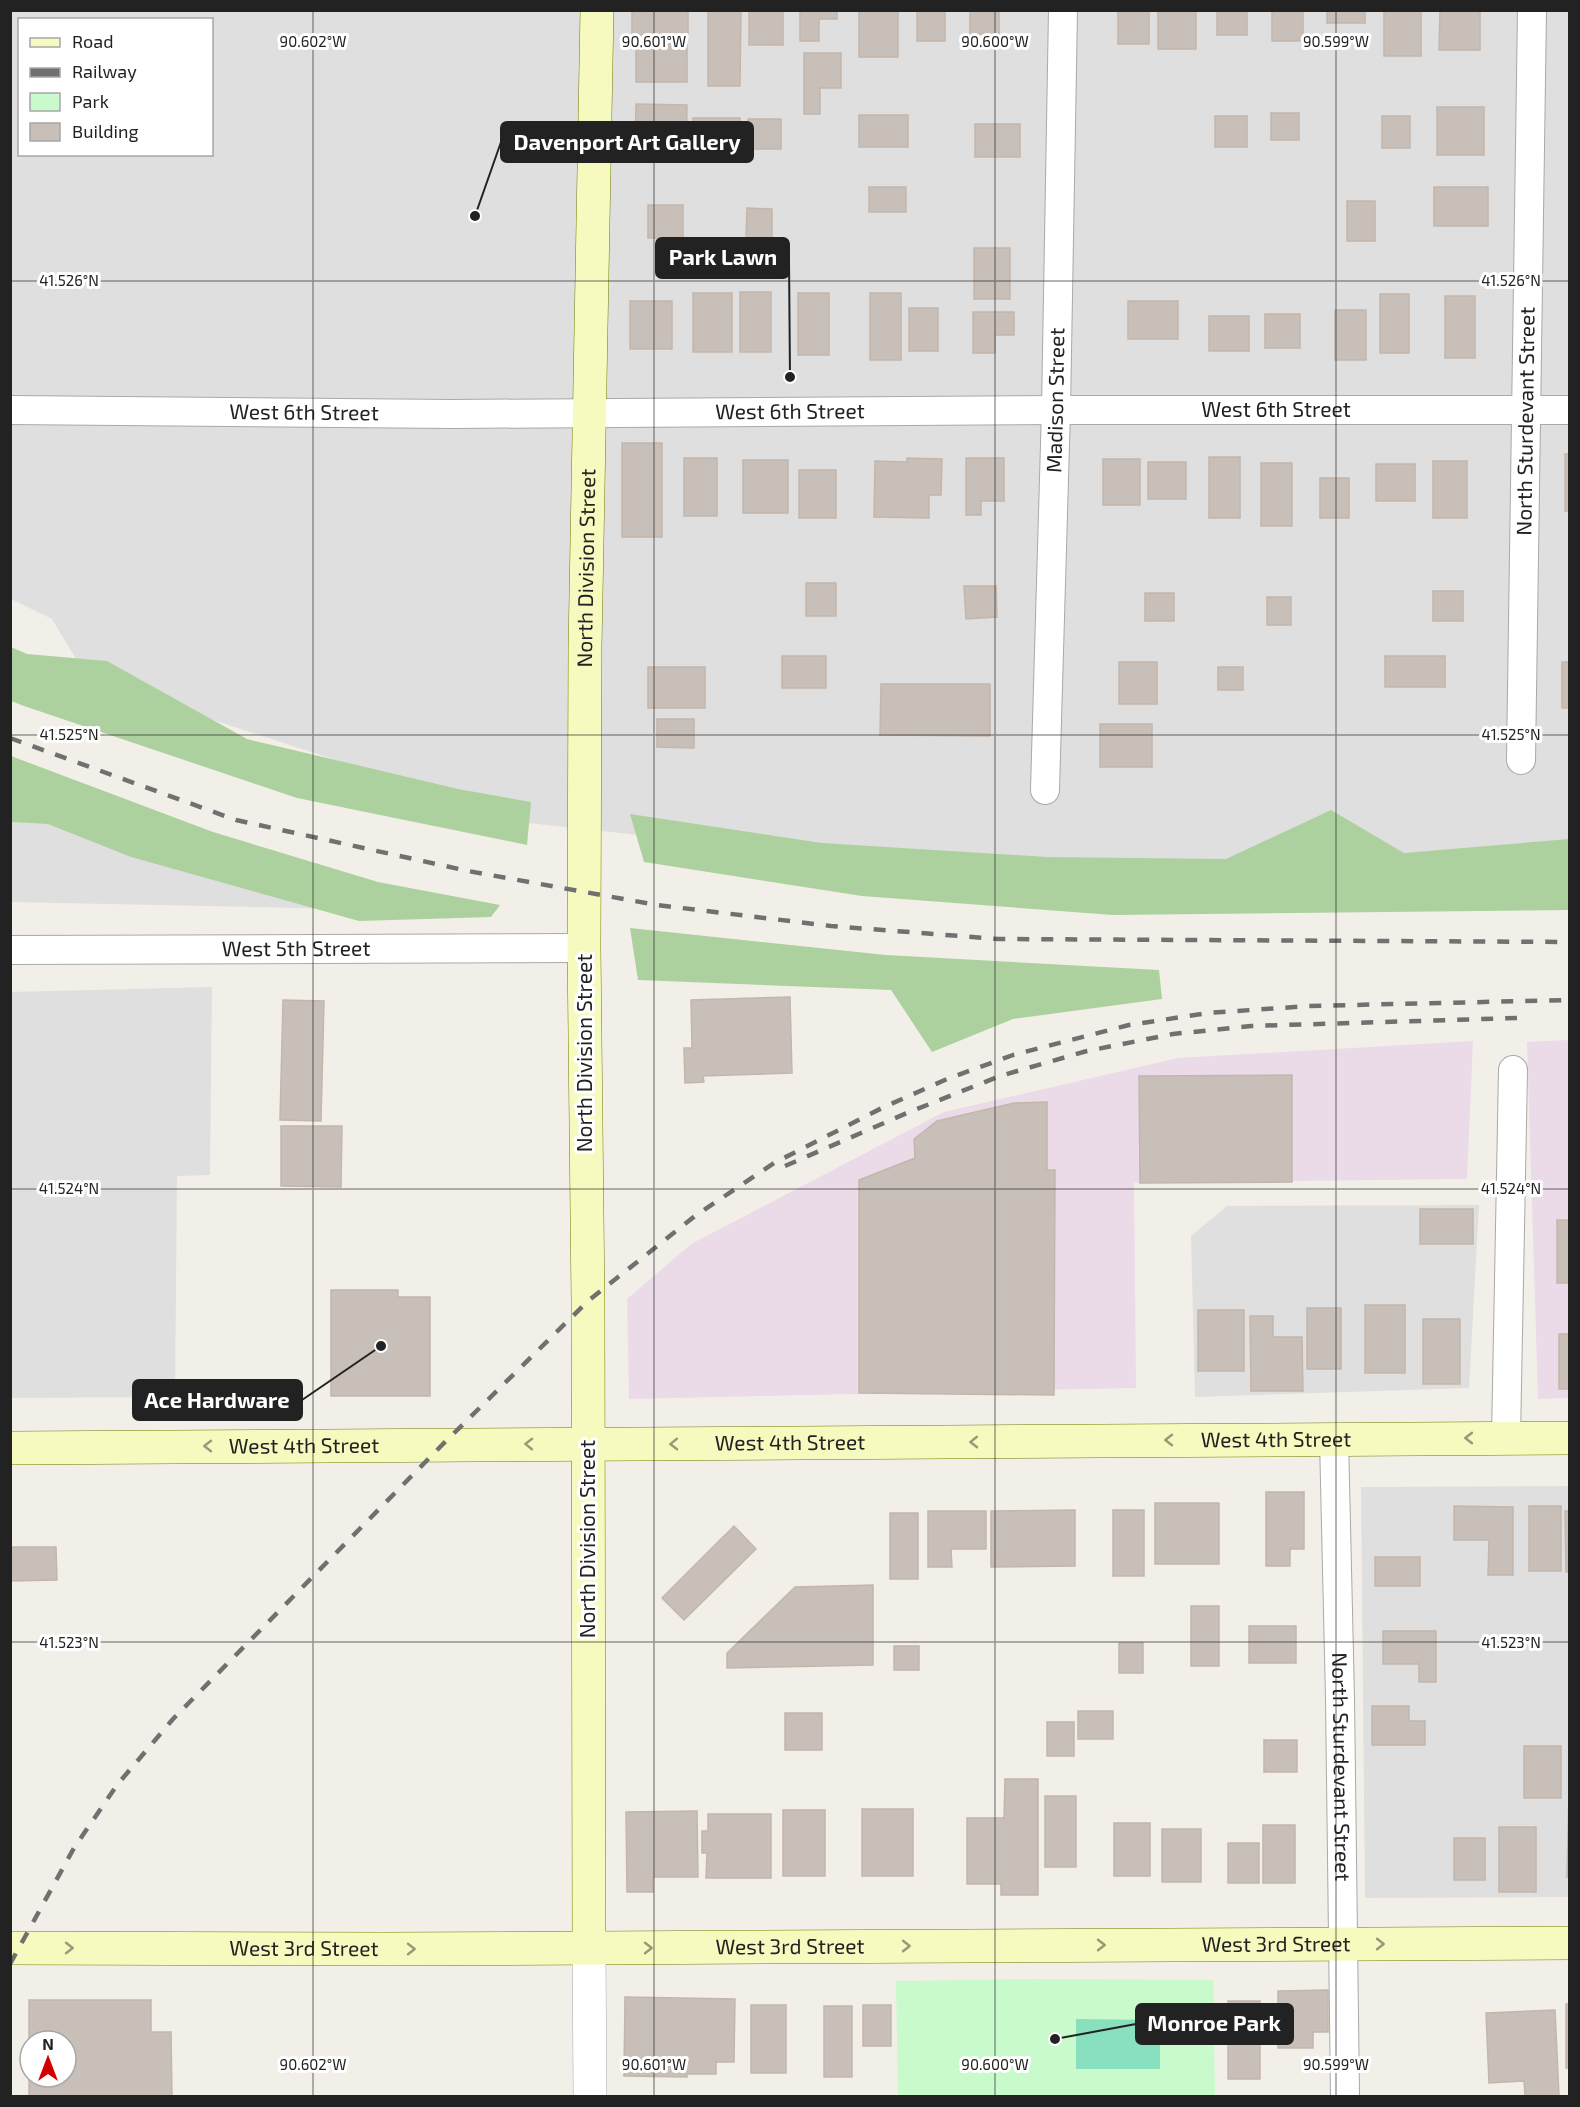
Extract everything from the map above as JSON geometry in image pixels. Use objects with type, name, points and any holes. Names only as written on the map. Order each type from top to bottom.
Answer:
[{"type":"main road","name":"North Division Street","points":[[589,1948],[588,1301],[584,948],[585,648],[597,10]]},
{"type":"main road","name":"West 4th Street","points":[[10,1448],[1569,1438]]},
{"type":"main road","name":"West 3rd Street","points":[[10,1948],[589,1948],[1569,1943]]},
{"type":"street","name":"Madison Street","points":[[1045,790],[1051,648],[1063,10]]},
{"type":"street","name":"North Sturdevant Street","points":[[1521,760],[1533,10]]},
{"type":"street","name":"West 6th Street","points":[[10,410],[441,414],[1056,410],[1569,410]]},
{"type":"street","name":"West 5th Street","points":[[10,950],[584,948]]},
{"type":"street","points":[[1506,1438],[1514,1070]]},
{"type":"street","name":"North Sturdevant Street","points":[[1334,1439],[1345,2097]]},
{"type":"street","name":"North Division Street","points":[[589,1948],[590,2097]]},
{"type":"shaded area","points":[[10,11],[1569,11],[1569,885],[1020,876],[528,823],[88,679],[52,619],[11,599]]},
{"type":"shaded area","points":[[11,766],[350,909],[11,902]]},
{"type":"shaded area","points":[[212,987],[210,1175],[177,1176],[175,1397],[11,1398],[11,992]]},
{"type":"shaded area","points":[[1569,1040],[1569,1398],[1538,1399],[1527,1042]]},
{"type":"shaded area","points":[[1473,1041],[1467,1179],[1134,1183],[1136,1388],[629,1399],[627,1299],[691,1244],[944,1112],[1178,1058]]},
{"type":"shaded area","points":[[1479,1205],[1469,1388],[1195,1397],[1191,1236],[1227,1206]]},
{"type":"shaded area","points":[[1569,1486],[1569,1897],[1365,1898],[1361,1487]]},
{"type":"green space","points":[[11,647],[27,654],[107,661],[247,739],[458,789],[531,802],[527,845],[297,798],[24,706],[11,701]]},
{"type":"green space","points":[[11,756],[213,832],[378,882],[500,905],[491,917],[359,921],[131,857],[48,824],[11,822]]},
{"type":"green space","points":[[1331,810],[1404,853],[1569,839],[1569,910],[1113,915],[862,896],[644,862],[630,814],[822,843],[1047,857],[1226,859]]},
{"type":"green space","points":[[630,928],[886,955],[1159,970],[1162,999],[1013,1019],[932,1052],[891,990],[638,980]]},
{"type":"green space","points":[[1213,1980],[1215,2096],[898,2096],[896,1981]]},
{"type":"green space","points":[[1076,2019],[1160,2020],[1160,2069],[1076,2069]]},
{"type":"building","points":[[632,10],[688,10],[688,35],[632,35]]},
{"type":"building","points":[[708,10],[741,10],[740,86],[708,86]]},
{"type":"building","points":[[749,10],[783,10],[783,45],[749,45]]},
{"type":"building","points":[[800,10],[837,10],[837,19],[819,19],[819,41],[800,41]]},
{"type":"building","points":[[859,10],[898,10],[898,57],[859,57]]},
{"type":"building","points":[[917,10],[945,10],[945,41],[917,41]]},
{"type":"building","points":[[970,10],[999,10],[999,34],[970,34]]},
{"type":"building","points":[[1118,10],[1149,10],[1149,44],[1118,44]]},
{"type":"building","points":[[1158,10],[1196,10],[1196,49],[1158,49]]},
{"type":"building","points":[[1217,10],[1247,10],[1247,35],[1217,35]]},
{"type":"building","points":[[1272,10],[1303,10],[1303,41],[1272,41]]},
{"type":"building","points":[[1327,10],[1365,10],[1365,23],[1327,23]]},
{"type":"building","points":[[1384,10],[1421,10],[1421,56],[1384,56]]},
{"type":"building","points":[[1440,10],[1480,10],[1480,50],[1439,50]]},
{"type":"building","points":[[636,44],[687,44],[687,82],[636,82]]},
{"type":"building","points":[[804,53],[841,53],[841,88],[820,88],[820,114],[804,114]]},
{"type":"building","points":[[636,104],[687,105],[686,159],[670,159],[670,141],[635,140]]},
{"type":"building","points":[[1437,107],[1484,107],[1484,155],[1437,155]]},
{"type":"building","points":[[1271,113],[1299,113],[1299,140],[1271,140]]},
{"type":"building","points":[[859,115],[908,115],[908,147],[859,147]]},
{"type":"building","points":[[1215,116],[1247,116],[1247,147],[1215,147]]},
{"type":"building","points":[[1382,116],[1410,116],[1410,148],[1382,148]]},
{"type":"building","points":[[693,118],[740,118],[740,144],[693,144]]},
{"type":"building","points":[[748,119],[781,119],[781,149],[748,149]]},
{"type":"building","points":[[975,124],[1020,124],[1020,157],[975,157]]},
{"type":"building","points":[[869,187],[906,187],[906,212],[869,212]]},
{"type":"building","points":[[1434,187],[1488,187],[1488,226],[1434,226]]},
{"type":"building","points":[[1347,201],[1375,201],[1375,241],[1347,241]]},
{"type":"building","points":[[648,205],[683,205],[683,238],[648,238]]},
{"type":"building","points":[[747,208],[772,209],[772,239],[746,238]]},
{"type":"building","points":[[974,248],[1010,248],[1010,299],[974,299]]},
{"type":"building","points":[[740,292],[771,292],[771,352],[740,352]]},
{"type":"building","points":[[693,293],[732,293],[732,352],[693,352]]},
{"type":"building","points":[[798,293],[829,293],[829,355],[798,355]]},
{"type":"building","points":[[870,293],[901,293],[901,360],[870,360]]},
{"type":"building","points":[[1380,294],[1409,294],[1409,353],[1380,353]]},
{"type":"building","points":[[1445,296],[1475,296],[1475,358],[1445,358]]},
{"type":"building","points":[[630,301],[672,301],[672,349],[630,349]]},
{"type":"building","points":[[1128,301],[1178,301],[1178,339],[1128,339]]},
{"type":"building","points":[[909,308],[938,308],[938,351],[909,351]]},
{"type":"building","points":[[1335,310],[1366,310],[1366,360],[1335,360]]},
{"type":"building","points":[[973,312],[1014,312],[1014,335],[995,335],[995,353],[973,353]]},
{"type":"building","points":[[1265,314],[1300,314],[1300,348],[1265,348]]},
{"type":"building","points":[[1209,316],[1249,316],[1249,351],[1209,351]]},
{"type":"building","points":[[622,443],[662,443],[662,537],[622,537]]},
{"type":"building","points":[[1565,454],[1570,454],[1570,511],[1565,511]]},
{"type":"building","points":[[1209,457],[1240,457],[1240,518],[1209,518]]},
{"type":"building","points":[[684,458],[717,458],[717,516],[684,516]]},
{"type":"building","points":[[907,458],[942,459],[941,495],[929,495],[929,518],[874,517],[875,461],[907,462]]},
{"type":"building","points":[[966,458],[1004,458],[1004,501],[981,501],[981,515],[966,515]]},
{"type":"building","points":[[1103,459],[1140,459],[1140,505],[1103,505]]},
{"type":"building","points":[[743,460],[788,460],[788,513],[743,513]]},
{"type":"building","points":[[1433,461],[1467,461],[1467,518],[1433,518]]},
{"type":"building","points":[[1148,462],[1186,462],[1186,499],[1148,499]]},
{"type":"building","points":[[1261,463],[1292,463],[1292,526],[1261,526]]},
{"type":"building","points":[[1376,464],[1415,464],[1415,501],[1376,501]]},
{"type":"building","points":[[799,470],[836,470],[836,518],[799,518]]},
{"type":"building","points":[[1320,478],[1349,478],[1349,518],[1320,518]]},
{"type":"building","points":[[806,583],[836,583],[836,616],[806,616]]},
{"type":"building","points":[[964,586],[996,586],[997,617],[966,619]]},
{"type":"building","points":[[1433,591],[1463,591],[1463,621],[1433,621]]},
{"type":"building","points":[[1145,593],[1174,593],[1174,621],[1145,621]]},
{"type":"building","points":[[1267,597],[1291,597],[1291,625],[1267,625]]},
{"type":"building","points":[[782,656],[826,656],[826,688],[782,688]]},
{"type":"building","points":[[1385,656],[1445,656],[1445,687],[1385,687]]},
{"type":"building","points":[[1119,662],[1157,662],[1157,704],[1119,704]]},
{"type":"building","points":[[1562,662],[1570,662],[1570,708],[1562,708]]},
{"type":"building","points":[[648,667],[705,667],[705,708],[648,708]]},
{"type":"building","points":[[1218,667],[1243,667],[1243,690],[1218,690]]},
{"type":"building","points":[[881,684],[990,684],[990,736],[880,735]]},
{"type":"building","points":[[657,719],[694,719],[694,748],[657,747]]},
{"type":"building","points":[[1100,724],[1152,724],[1152,767],[1100,767]]},
{"type":"building","points":[[790,997],[792,1073],[703,1076],[704,1082],[685,1083],[684,1048],[692,1048],[691,1000]]},
{"type":"building","points":[[283,1000],[324,1001],[321,1121],[280,1120]]},
{"type":"building","points":[[1292,1075],[1292,1182],[1140,1183],[1139,1076]]},
{"type":"building","points":[[1047,1102],[1047,1170],[1055,1170],[1054,1395],[859,1393],[859,1180],[915,1158],[914,1139],[937,1121],[1014,1103]]},
{"type":"building","points":[[281,1126],[342,1126],[341,1187],[281,1186]]},
{"type":"building","points":[[1420,1209],[1473,1209],[1473,1244],[1420,1244]]},
{"type":"building","points":[[1557,1220],[1570,1220],[1570,1283],[1557,1283]]},
{"type":"building","points":[[331,1290],[398,1290],[398,1297],[430,1297],[430,1396],[331,1396]]},
{"type":"building","points":[[1365,1305],[1405,1305],[1405,1373],[1365,1373]]},
{"type":"building","points":[[1307,1308],[1341,1308],[1341,1369],[1307,1369]]},
{"type":"building","points":[[1198,1310],[1244,1310],[1244,1371],[1198,1371]]},
{"type":"building","points":[[1250,1316],[1273,1316],[1273,1337],[1302,1337],[1303,1391],[1251,1391]]},
{"type":"building","points":[[1423,1319],[1460,1319],[1460,1384],[1423,1384]]},
{"type":"building","points":[[1559,1334],[1570,1334],[1570,1389],[1559,1389]]},
{"type":"building","points":[[1266,1492],[1304,1492],[1304,1549],[1290,1549],[1290,1566],[1266,1566]]},
{"type":"building","points":[[1155,1503],[1219,1503],[1219,1564],[1155,1564]]},
{"type":"building","points":[[1454,1506],[1513,1507],[1513,1575],[1488,1575],[1489,1540],[1454,1540]]},
{"type":"building","points":[[1529,1506],[1561,1506],[1561,1571],[1529,1571]]},
{"type":"building","points":[[1075,1510],[1075,1566],[991,1567],[991,1511]]},
{"type":"building","points":[[1113,1510],[1144,1510],[1144,1576],[1113,1576]]},
{"type":"building","points":[[928,1511],[986,1511],[986,1549],[951,1549],[952,1567],[928,1567]]},
{"type":"building","points":[[1565,1511],[1570,1511],[1570,1572],[1566,1572]]},
{"type":"building","points":[[890,1513],[918,1513],[918,1579],[890,1579]]},
{"type":"building","points":[[734,1526],[756,1549],[684,1620],[662,1598]]},
{"type":"building","points":[[10,1547],[56,1547],[57,1580],[10,1581]]},
{"type":"building","points":[[1375,1557],[1420,1557],[1420,1586],[1375,1586]]},
{"type":"building","points":[[873,1585],[873,1665],[727,1668],[727,1653],[795,1587]]},
{"type":"building","points":[[1191,1606],[1219,1606],[1219,1666],[1191,1666]]},
{"type":"building","points":[[1249,1626],[1296,1626],[1296,1663],[1249,1663]]},
{"type":"building","points":[[1383,1631],[1436,1631],[1436,1682],[1419,1682],[1419,1664],[1383,1664]]},
{"type":"building","points":[[1119,1643],[1143,1643],[1143,1673],[1119,1673]]},
{"type":"building","points":[[894,1646],[919,1646],[919,1670],[894,1670]]},
{"type":"building","points":[[1372,1706],[1409,1706],[1409,1721],[1425,1721],[1425,1745],[1372,1745]]},
{"type":"building","points":[[1078,1711],[1113,1711],[1113,1739],[1078,1739]]},
{"type":"building","points":[[785,1713],[822,1713],[822,1750],[785,1750]]},
{"type":"building","points":[[1047,1722],[1074,1722],[1074,1756],[1047,1756]]},
{"type":"building","points":[[1264,1740],[1297,1740],[1297,1772],[1264,1772]]},
{"type":"building","points":[[1524,1746],[1561,1746],[1561,1798],[1524,1798]]},
{"type":"building","points":[[1005,1779],[1038,1779],[1038,1895],[1001,1895],[1001,1884],[967,1884],[967,1818],[1004,1818]]},
{"type":"building","points":[[1569,1791],[1570,1877],[1567,1877]]},
{"type":"building","points":[[1045,1796],[1076,1796],[1076,1867],[1045,1867]]},
{"type":"building","points":[[862,1809],[913,1809],[913,1876],[862,1876]]},
{"type":"building","points":[[783,1810],[825,1810],[825,1876],[783,1876]]},
{"type":"building","points":[[697,1811],[698,1877],[653,1877],[653,1892],[627,1892],[626,1812]]},
{"type":"building","points":[[708,1814],[771,1814],[771,1878],[706,1878],[707,1853],[702,1853],[702,1831],[708,1831]]},
{"type":"building","points":[[1114,1823],[1150,1823],[1150,1876],[1114,1876]]},
{"type":"building","points":[[1263,1825],[1295,1825],[1295,1883],[1263,1883]]},
{"type":"building","points":[[1499,1827],[1536,1827],[1536,1892],[1499,1892]]},
{"type":"building","points":[[1162,1829],[1201,1829],[1201,1882],[1162,1882]]},
{"type":"building","points":[[1454,1838],[1485,1838],[1485,1880],[1454,1880]]},
{"type":"building","points":[[1228,1843],[1259,1843],[1259,1883],[1228,1883]]},
{"type":"building","points":[[1328,1990],[1328,2032],[1313,2032],[1313,2048],[1278,2048],[1278,1991]]},
{"type":"building","points":[[625,1997],[735,1999],[734,2062],[716,2062],[716,2074],[687,2074],[687,2077],[624,2076]]},
{"type":"building","points":[[29,2000],[151,2000],[151,2032],[171,2032],[172,2096],[29,2096],[29,2089],[78,2089],[78,2029],[29,2029]]},
{"type":"building","points":[[1228,2001],[1260,2001],[1260,2079],[1228,2079]]},
{"type":"building","points":[[1566,2004],[1570,2004],[1570,2068],[1566,2068]]},
{"type":"building","points":[[751,2005],[786,2005],[786,2073],[751,2073]]},
{"type":"building","points":[[863,2005],[891,2005],[891,2046],[863,2046]]},
{"type":"building","points":[[824,2006],[852,2006],[852,2077],[824,2077]]},
{"type":"building","points":[[1555,2010],[1559,2096],[1525,2096],[1524,2081],[1489,2083],[1486,2013]]},
{"type":"railway","points":[[10,738],[236,820],[468,871],[657,905],[831,926],[998,939],[1570,942]]},
{"type":"railway","points":[[10,1964],[74,1848],[117,1785],[173,1719],[442,1445],[588,1301],[695,1216],[774,1163],[884,1107],[947,1079],[1013,1055],[1129,1025],[1208,1013],[1309,1006],[1570,1000]]},
{"type":"railway","points":[[785,1166],[1000,1076],[1087,1051],[1173,1034],[1251,1026],[1517,1018]]},
{"type":"place","name":"Davenport Art Gallery","points":[[475,216]]},
{"type":"place","name":"Park Lawn","points":[[790,377]]},
{"type":"place","name":"Ace Hardware","points":[[381,1346]]},
{"type":"place","name":"Monroe Park","points":[[1055,2039]]}]
